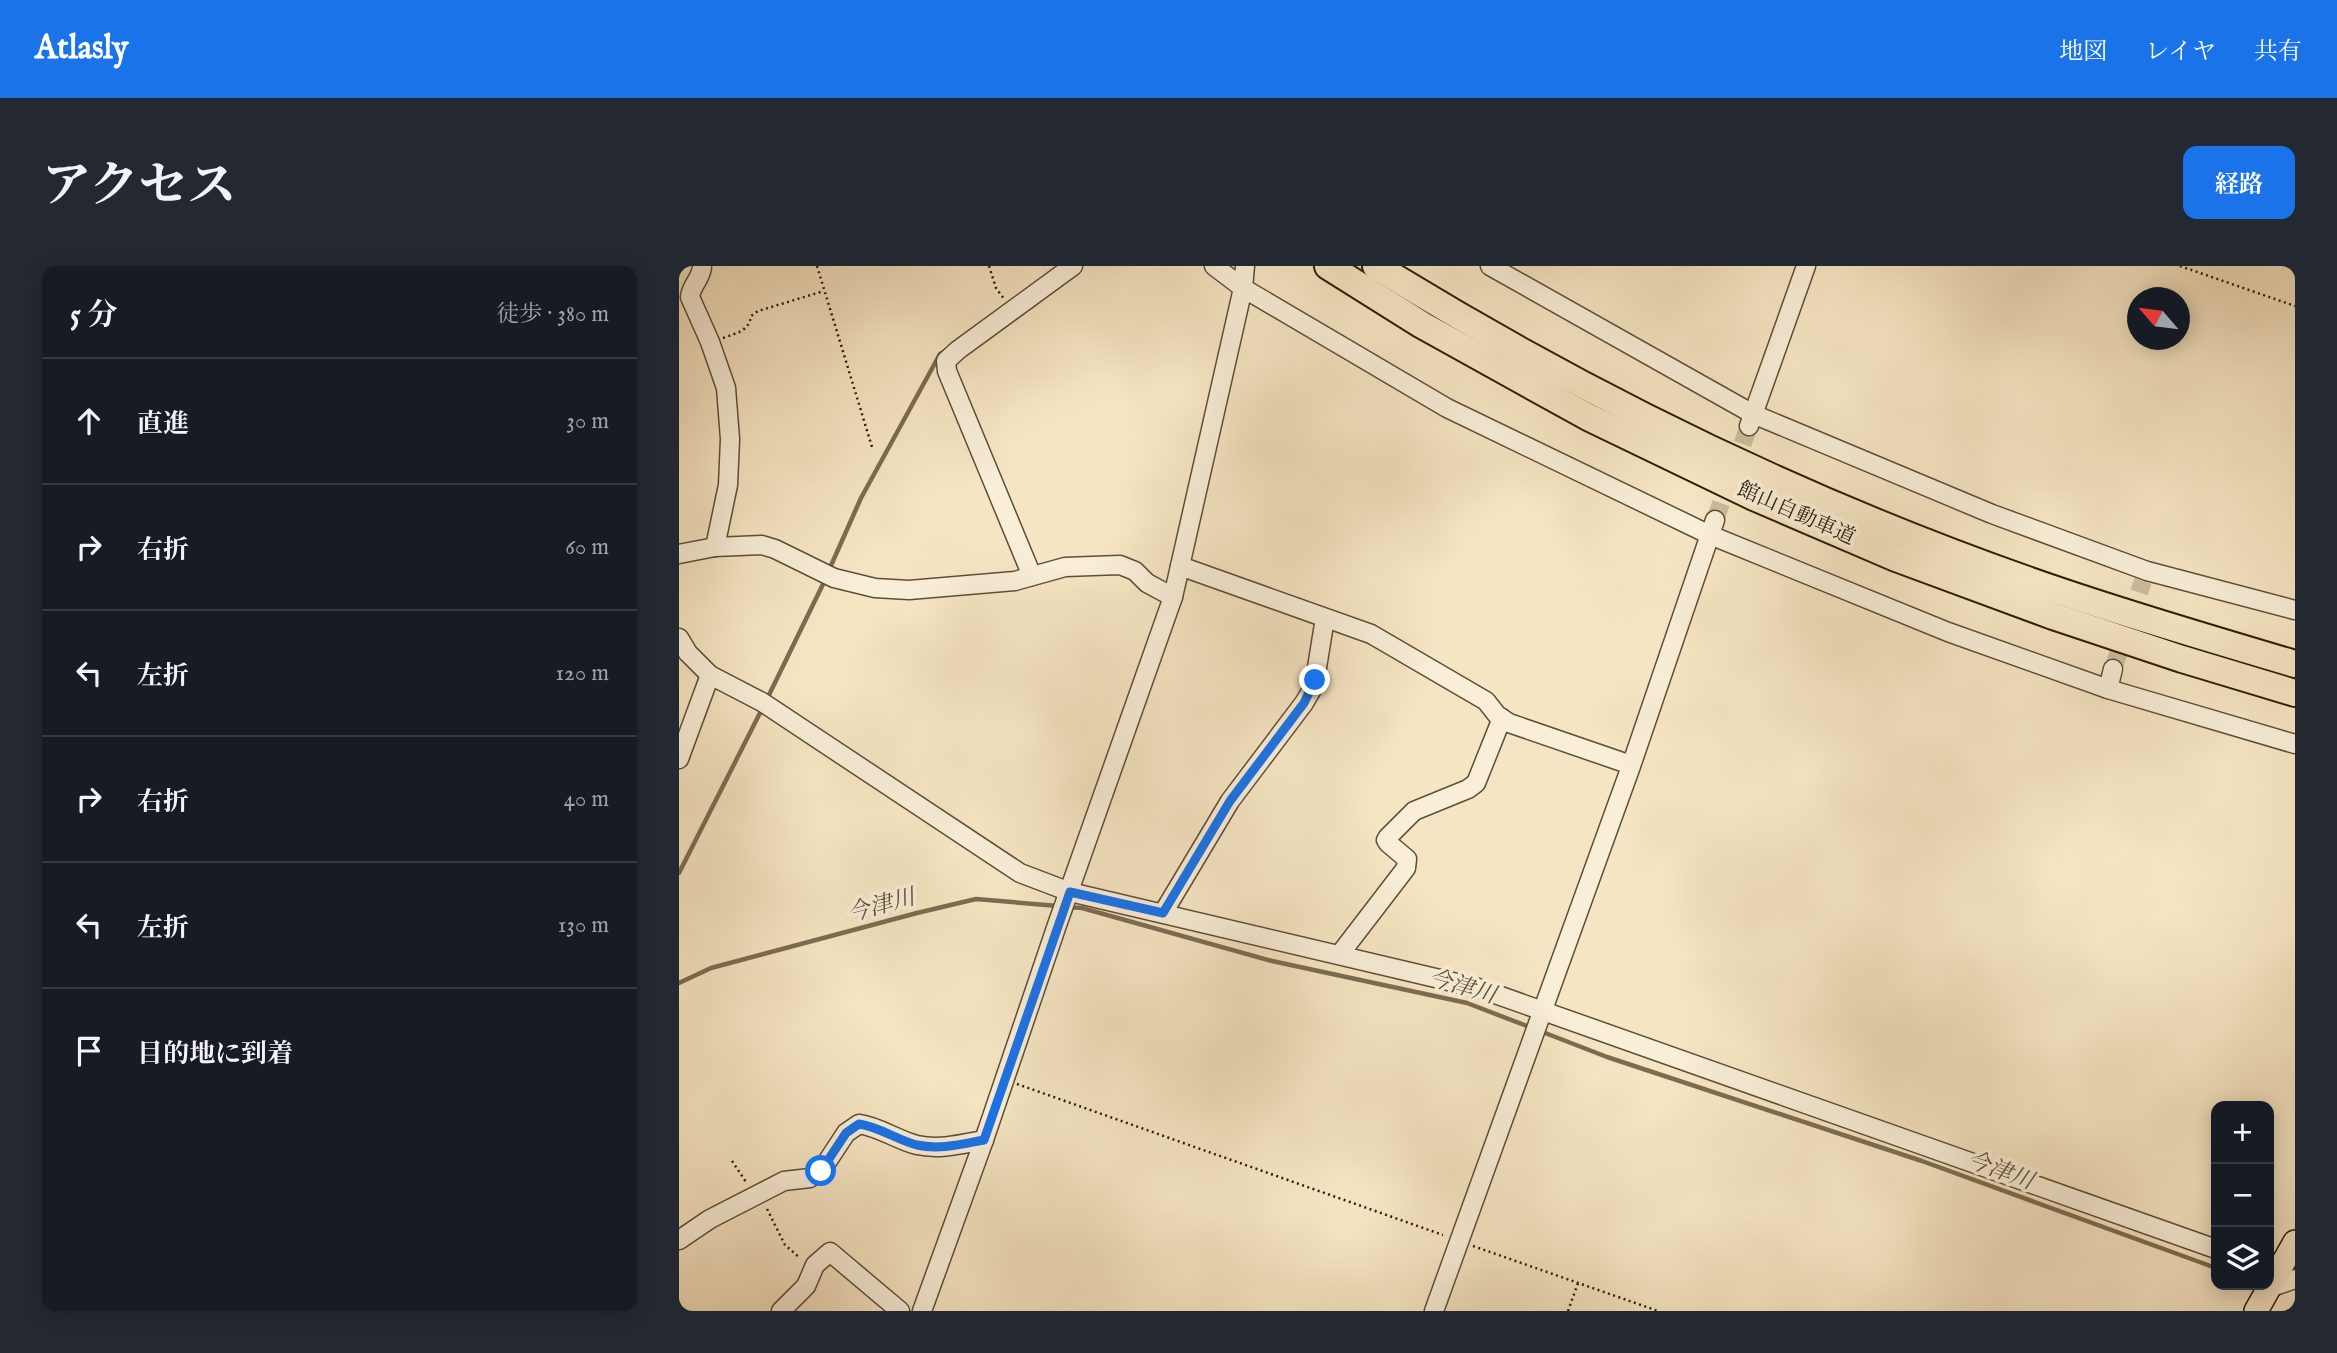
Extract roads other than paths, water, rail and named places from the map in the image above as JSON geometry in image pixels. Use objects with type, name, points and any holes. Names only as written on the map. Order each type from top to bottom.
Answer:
[{"type":"highway","name":"館山自動車道","points":[[1328,266],[1422,325],[1588,417],[1754,498],[1896,558],[2053,616],[2295,693]]},
{"type":"highway","name":"館山自動車道","points":[[1376,266],[1600,394],[1764,473],[1905,534],[2060,592],[2295,664]]},
{"type":"main road","points":[[2256,1311],[2282,1267]]},
{"type":"street","points":[[702,266],[702,272],[690,297],[726,388],[730,439],[728,485],[715,547]]},
{"type":"street","points":[[1032,576],[947,372],[946,361],[1073,266]]},
{"type":"street","points":[[1214,266],[1243,288],[1447,408],[1948,632],[2108,689],[2295,744]]},
{"type":"street","points":[[922,1311],[1173,597],[1243,288],[1245,266]]},
{"type":"street","points":[[1490,266],[1751,420],[2145,576],[2295,610]]},
{"type":"street","points":[[1751,420],[1806,266]]},
{"type":"street","points":[[1434,1311],[1631,765],[1713,528]]},
{"type":"street","points":[[679,554],[715,547],[762,545],[834,578],[875,587],[909,590],[1015,580],[1065,567],[1120,565],[1135,571],[1147,583],[1173,597]]},
{"type":"street","points":[[1180,566],[1371,634],[1486,701],[1509,723],[1631,765]]},
{"type":"street","points":[[1163,913],[1230,801],[1314,686],[1325,618]]},
{"type":"street","points":[[679,638],[688,653],[710,675],[762,702],[1020,873],[1070,892],[1478,988],[2211,1247]]},
{"type":"street","points":[[2108,689],[2113,669]]},
{"type":"street","points":[[679,759],[710,675]]},
{"type":"street","points":[[1340,954],[1406,868],[1407,859],[1386,840],[1388,837],[1414,811],[1468,789],[1476,783],[1502,718]]},
{"type":"street","points":[[679,1240],[710,1219],[783,1181],[810,1178],[821,1171],[846,1133],[859,1124],[870,1125],[915,1145],[937,1148],[984,1140]]},
{"type":"street","points":[[781,1311],[806,1286],[815,1265],[830,1252],[900,1311]]},
{"type":"waterway","points":[[829,570],[861,498],[940,354],[947,350]]},
{"type":"waterway","points":[[767,699],[826,578]]},
{"type":"waterway","points":[[679,873],[763,707]]},
{"type":"waterway","name":"今津川","points":[[679,983],[711,968],[976,899],[1058,906]]},
{"type":"waterway","name":"今津川","points":[[1067,907],[1082,908],[1272,961],[1467,1003],[1532,1028]]},
{"type":"waterway","name":"今津川","points":[[1540,1031],[1607,1057],[1922,1161],[2211,1266]]},
{"type":"tunnel","points":[[1715,520],[1749,426]]},
{"type":"tunnel","points":[[2113,669],[2143,581]]}]
